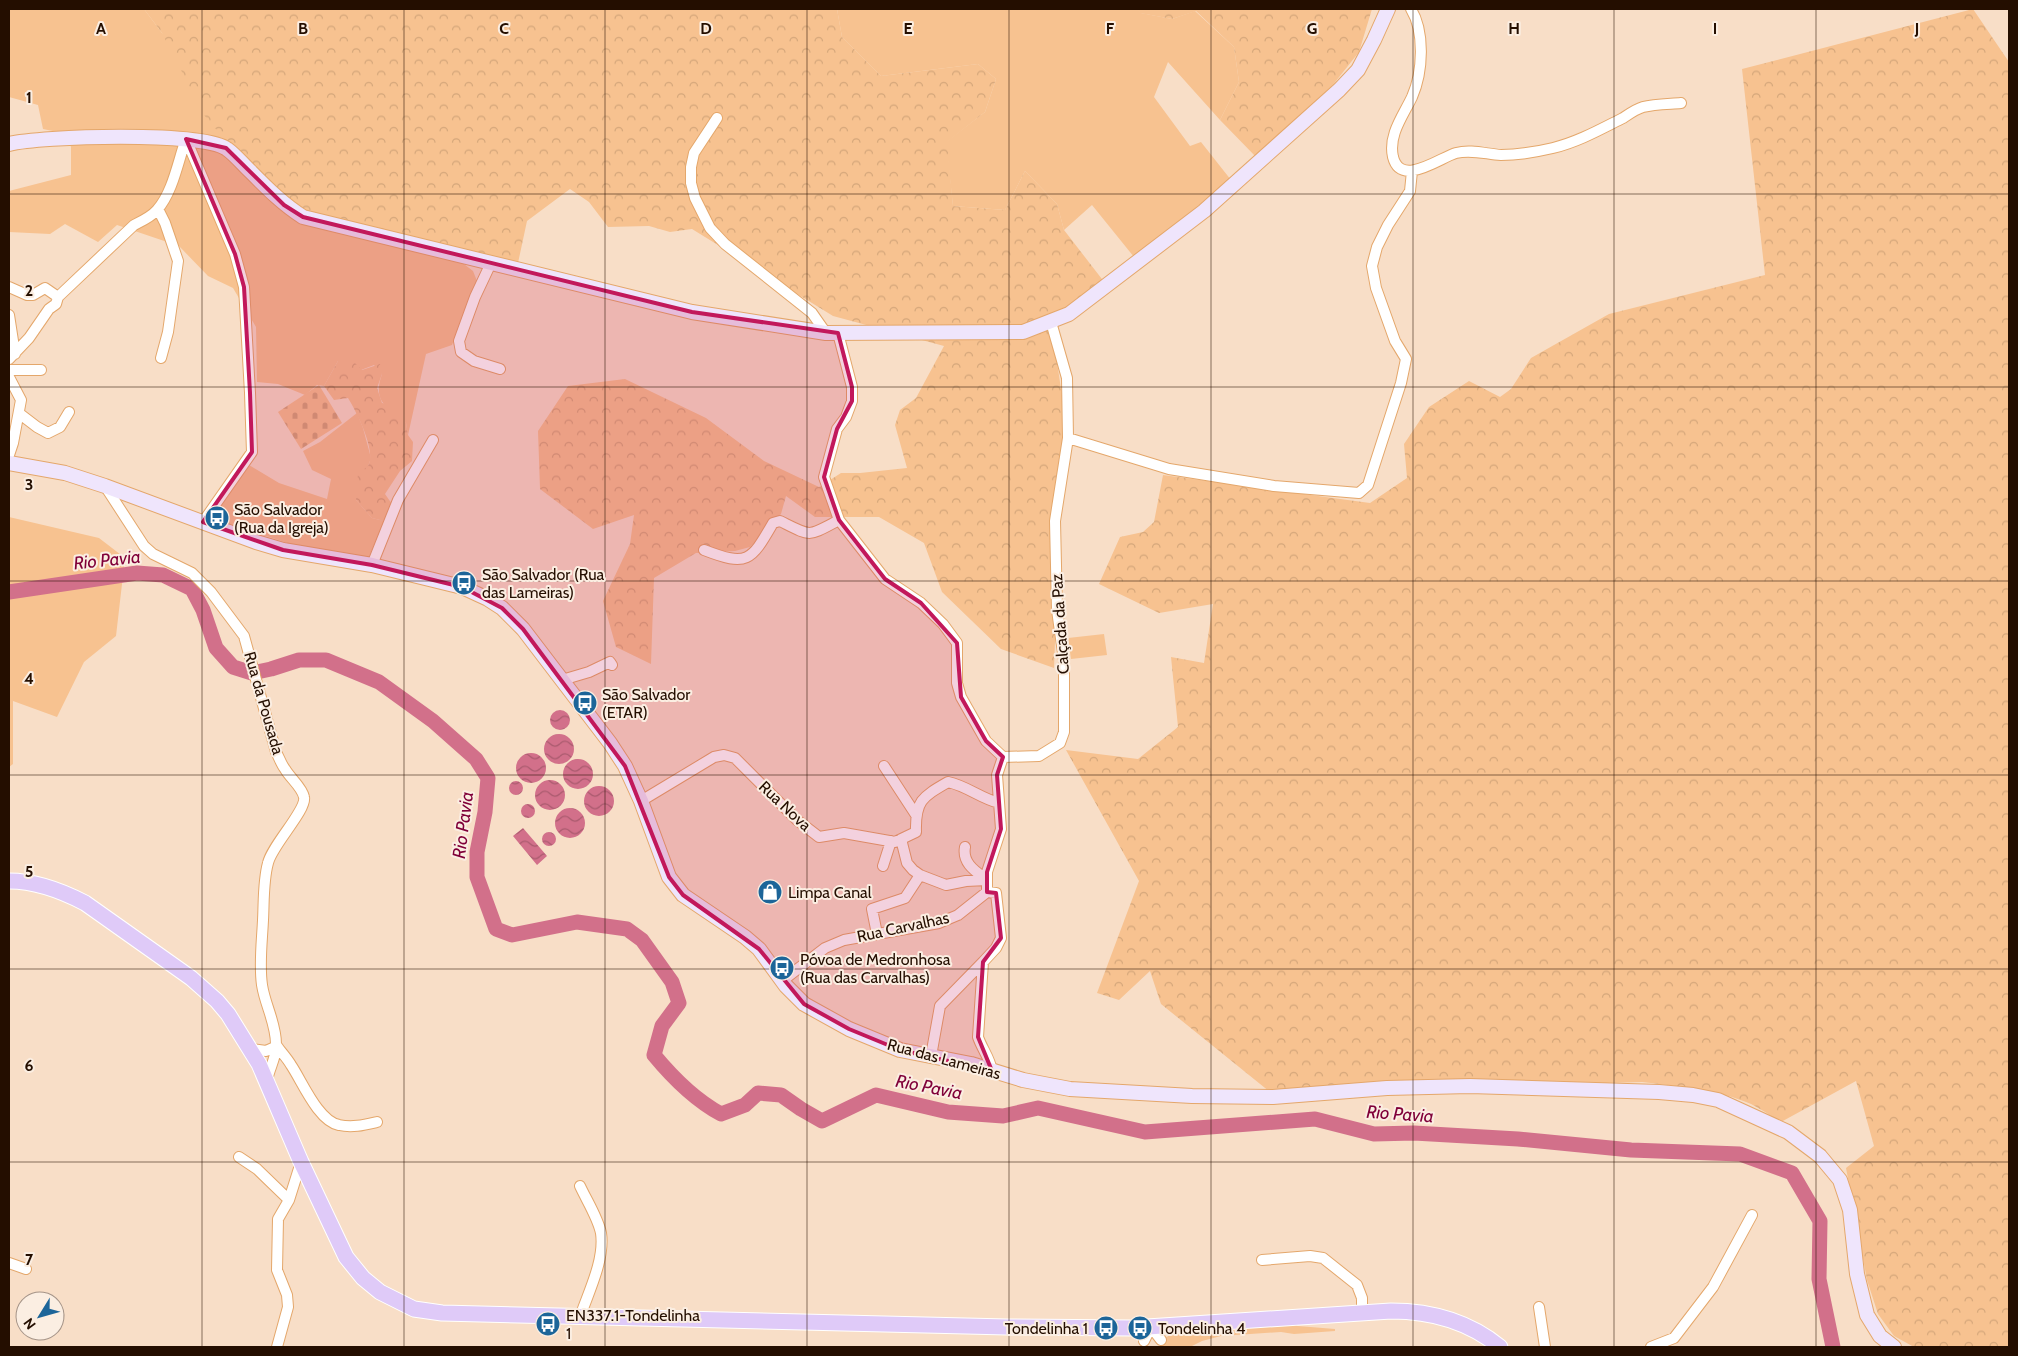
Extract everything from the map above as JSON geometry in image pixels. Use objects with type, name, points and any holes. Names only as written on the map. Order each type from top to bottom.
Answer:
[{"type":"main road","points":[[9,881],[39,885],[67,894],[98,913],[191,978],[228,1014],[251,1049],[346,1257],[367,1282],[400,1304],[414,1309],[442,1313],[580,1317],[1132,1328],[1414,1311],[1436,1315],[1468,1326],[1500,1347]]},
{"type":"main road","points":[[1468,1326],[1494,1347]]},
{"type":"street","points":[[9,144],[52,138],[160,137],[212,143],[226,148],[284,205],[303,217],[692,312],[832,333],[1023,332],[1069,314],[1204,212],[1339,90],[1358,70],[1388,9]]},
{"type":"street","points":[[1411,9],[1417,19],[1421,42],[1419,67],[1413,94],[1393,134],[1394,158],[1400,167],[1412,171],[1436,163],[1455,153],[1529,154],[1564,146],[1643,107],[1681,103]]},
{"type":"street","points":[[717,118],[694,153],[691,167],[691,183],[695,198],[710,228],[725,244],[812,313],[832,333],[852,387],[852,400],[846,417],[837,429],[824,477],[838,520],[885,580],[921,604],[948,630],[956,643],[957,683],[961,697],[986,741],[1003,757],[998,775],[1001,829],[987,872],[987,892],[996,893],[1001,938],[996,948],[940,1006],[930,1056]]},
{"type":"street","points":[[12,356],[29,338],[49,309],[56,304],[58,297],[134,225],[149,217],[158,209],[168,190],[186,140]]},
{"type":"street","points":[[186,140],[234,254],[244,287],[250,393],[252,452],[203,522]]},
{"type":"street","points":[[1068,438],[1169,469],[1274,486],[1359,493],[1368,485],[1401,383],[1406,358],[1395,341],[1376,288],[1372,266],[1377,247],[1388,225],[1410,191],[1412,171]]},
{"type":"street","points":[[158,209],[166,223],[178,261],[168,332],[160,358]]},
{"type":"street","points":[[492,263],[475,297],[458,341],[461,352],[474,361],[500,369]]},
{"type":"street","points":[[9,287],[27,295],[34,295],[46,288],[58,297]]},
{"type":"street","points":[[9,316],[12,356]]},
{"type":"street","name":"Calçada da Paz","points":[[1003,757],[1039,756],[1060,744],[1064,732],[1064,660],[1057,610],[1055,521],[1068,438],[1067,378],[1050,322]]},
{"type":"street","points":[[9,370],[41,370]]},
{"type":"street","points":[[9,377],[21,400],[20,414],[9,455]]},
{"type":"street","points":[[20,414],[37,427],[48,432],[60,427],[69,412]]},
{"type":"street","points":[[372,565],[398,500],[433,440]]},
{"type":"street","name":"Rua das Lameiras","points":[[9,463],[64,473],[265,545],[372,565],[462,587],[502,608],[523,629],[620,758],[641,801],[669,877],[683,895],[745,937],[758,949],[782,981],[804,1004],[849,1029],[900,1050],[971,1064],[1023,1080],[1066,1088],[1192,1096],[1273,1097],[1387,1088],[1470,1086],[1659,1092],[1693,1095],[1718,1100],[1788,1132],[1820,1156],[1840,1180],[1850,1210],[1857,1274],[1867,1315],[1880,1336],[1894,1347]]},
{"type":"street","name":"Rua da Pousada","points":[[104,486],[149,550],[192,573],[211,592],[244,636],[276,752],[304,798],[303,807],[274,849],[268,863],[264,898],[260,970],[262,988],[274,1025],[276,1051]]},
{"type":"street","points":[[122,513],[126,494]]},
{"type":"street","points":[[704,550],[743,560],[756,553],[773,523],[780,521],[806,534],[814,534],[838,520]]},
{"type":"street","points":[[562,680],[589,672],[610,662],[612,665]]},
{"type":"street","name":"Rua Nova","points":[[641,801],[714,757],[724,755],[735,758],[797,820],[819,836],[844,833],[896,840]]},
{"type":"street","points":[[884,766],[916,815]]},
{"type":"street","points":[[883,866],[896,840],[916,832],[916,815],[920,801],[926,794],[948,782],[963,785],[984,799],[999,803]]},
{"type":"street","points":[[896,840],[907,862],[920,875],[946,885],[987,880]]},
{"type":"street","points":[[965,847],[963,855],[965,860],[977,873],[987,880]]},
{"type":"street","points":[[877,934],[872,909],[905,898],[920,875]]},
{"type":"street","name":"Rua Carvalhas","points":[[782,981],[825,948],[844,940],[939,923],[958,915],[987,892]]},
{"type":"street","points":[[983,962],[978,1036],[982,1048],[990,1060],[992,1071]]},
{"type":"street","points":[[251,1049],[276,1051],[290,1064],[318,1109],[336,1125],[353,1126],[378,1122]]},
{"type":"street","points":[[258,1064],[276,1051]]},
{"type":"street","points":[[267,1083],[268,1070],[274,1062],[276,1051]]},
{"type":"street","points":[[239,1156],[257,1168],[289,1200]]},
{"type":"street","points":[[277,1347],[288,1307],[287,1295],[278,1270],[278,1219],[289,1200],[301,1162]]},
{"type":"street","points":[[580,1186],[601,1233],[601,1248],[594,1282],[580,1317]]},
{"type":"street","points":[[1651,1347],[1674,1338],[1713,1287],[1752,1215]]},
{"type":"street","points":[[1262,1260],[1310,1256],[1323,1258],[1357,1286],[1362,1298],[1362,1313]]},
{"type":"street","points":[[9,1263],[26,1269]]},
{"type":"street","points":[[1540,1307],[1545,1347]]},
{"type":"street","points":[[1151,1327],[1159,1344],[1175,1326]]},
{"type":"street","points":[[1147,1344],[1151,1327]]},
{"type":"street","points":[[1132,1328],[1147,1344]]},
{"type":"highlighted area","points":[[186,139],[226,148],[284,205],[303,217],[692,312],[838,333],[852,387],[852,401],[837,429],[824,477],[839,520],[885,579],[921,603],[957,643],[961,697],[986,741],[1003,757],[997,775],[1001,829],[987,872],[987,892],[996,893],[1001,938],[983,962],[978,1037],[992,1071],[900,1050],[849,1029],[804,1004],[759,949],[683,895],[669,877],[625,766],[523,629],[502,608],[462,587],[372,565],[283,550],[203,522],[252,452],[250,393],[244,287],[235,254]]},
{"type":"green space","points":[[9,9],[144,9],[162,33],[473,271],[477,281],[452,345],[426,354],[408,435],[406,423],[387,408],[380,398],[379,383],[382,374],[374,365],[361,370],[338,361],[324,386],[317,385],[305,395],[278,384],[257,382],[256,327],[233,288],[208,276],[179,246],[117,225],[98,242],[65,224],[50,234],[9,232],[9,191],[71,175],[71,147],[67,134],[43,129],[38,105],[9,97]]},
{"type":"green space","points":[[144,9],[837,9],[842,37],[881,76],[978,64],[996,79],[985,112],[947,142],[953,206],[1005,210],[1025,171],[1057,204],[1064,230],[1105,283],[1051,322],[1064,409],[1054,668],[1001,649],[942,592],[924,543],[879,517],[815,517],[786,496],[781,514],[750,547],[735,551],[696,553],[654,578],[651,664],[616,647],[603,601],[630,544],[634,515],[593,529],[540,489],[538,431],[568,386],[625,379],[706,418],[764,461],[819,487],[841,473],[907,468],[895,425],[900,410],[916,398],[944,346],[833,316],[692,229],[670,232],[649,226],[608,227],[589,202],[570,189],[527,221],[518,263],[464,263],[277,202],[204,115],[162,33]]},
{"type":"green space","points":[[837,9],[1138,9],[1141,13],[1172,19],[1195,11],[1234,47],[1239,82],[1220,120],[1168,62],[1154,97],[1190,146],[1201,142],[1231,180],[1134,257],[1092,205],[1064,230],[1057,204],[1025,171],[1005,210],[953,206],[946,142],[985,112],[996,79],[978,64],[881,76],[842,37]]},
{"type":"green space","points":[[1138,9],[1372,9],[1359,52],[1332,86],[1256,157],[1220,120],[1239,82],[1234,47],[1196,11],[1172,19],[1140,13]]},
{"type":"green space","points":[[1973,9],[2009,62],[2009,1347],[1914,1347],[1894,1336],[1878,1314],[1867,1280],[1846,1168],[1874,1146],[1856,1081],[1781,1122],[1739,1099],[1698,1089],[1642,1082],[1270,1092],[1161,1004],[1150,971],[1119,1000],[1097,993],[1139,881],[1066,750],[1138,759],[1178,727],[1171,657],[1204,663],[1213,604],[1159,613],[1099,584],[1120,537],[1143,532],[1154,522],[1163,475],[1370,503],[1407,478],[1404,444],[1429,407],[1469,381],[1500,397],[1511,389],[1531,358],[1609,314],[1765,275],[1742,69]]},
{"type":"green space","points":[[338,361],[353,361],[362,370],[380,364],[382,374],[377,388],[382,403],[397,406],[406,423],[408,435],[413,442],[412,461],[400,471],[385,494],[392,504],[384,521],[372,518],[356,500],[358,473],[368,466],[370,451],[364,431],[348,398],[334,400],[324,386]]},
{"type":"green space","points":[[319,385],[342,423],[301,449],[278,412]]},
{"type":"green space","points":[[357,413],[371,458],[356,500],[372,518],[384,521],[368,559],[309,550],[220,521],[216,513],[249,465],[279,483],[327,499],[331,479],[312,470],[303,451],[320,442]]},
{"type":"green space","points":[[9,517],[99,538],[125,558],[116,636],[84,662],[57,717],[13,701],[13,764],[9,767]]},
{"type":"green space","points":[[1104,634],[1107,655],[1071,659],[1068,638]]},
{"type":"green space","points":[[1292,1323],[1298,1326],[1335,1329],[1335,1331],[1221,1336],[1202,1341],[1190,1347],[1161,1347],[1165,1338],[1175,1332]]},
{"type":"water","points":[[560,710],[567,713],[570,720],[567,727],[560,730],[553,727],[550,720],[553,713]]},
{"type":"water","points":[[559,734],[570,738],[574,749],[570,760],[559,764],[548,760],[544,749],[548,738]]},
{"type":"water","points":[[531,753],[542,757],[546,768],[542,779],[531,783],[520,779],[516,768],[520,757]]},
{"type":"water","points":[[578,759],[589,763],[593,774],[589,785],[578,789],[567,785],[563,774],[567,763]]},
{"type":"water","points":[[550,780],[561,784],[565,795],[561,806],[550,810],[539,806],[535,795],[539,784]]},
{"type":"water","points":[[513,781],[519,781],[523,788],[519,795],[513,795],[509,791],[509,785]]},
{"type":"water","points":[[599,786],[610,790],[614,801],[610,812],[599,816],[588,812],[584,801],[588,790]]},
{"type":"water","points":[[525,804],[531,804],[535,811],[531,818],[525,818],[521,814],[521,808]]},
{"type":"water","points":[[570,808],[581,812],[585,823],[581,834],[570,838],[559,834],[555,823],[559,812]]},
{"type":"water","points":[[523,828],[547,856],[537,865],[513,836]]},
{"type":"water","points":[[546,832],[552,832],[556,839],[552,846],[546,846],[542,842],[542,836]]},
{"type":"waterway","name":"Rio Pavia","points":[[9,592],[137,573],[163,575],[192,589],[203,610],[216,648],[233,667],[252,673],[299,660],[326,660],[379,682],[433,721],[476,759],[488,778],[485,812],[477,852],[477,877],[496,929],[512,935],[577,922],[627,929],[642,940],[672,982],[679,1003],[662,1026],[654,1055],[685,1088],[721,1114],[745,1105],[758,1093],[781,1095],[822,1121],[876,1095],[948,1112],[1003,1116],[1038,1108],[1145,1132],[1315,1119],[1374,1134],[1414,1133],[1518,1139],[1631,1150],[1740,1154],[1792,1173],[1820,1221],[1819,1279],[1833,1347]]},
{"type":"place","name":"São Salvador (Rua da Igreja)","points":[[217,518]]},
{"type":"place","name":"São Salvador (Rua das Lameiras)","points":[[464,583]]},
{"type":"place","name":"São Salvador (ETAR)","points":[[585,703]]},
{"type":"place","name":"Limpa Canal","points":[[770,892]]},
{"type":"place","name":"Póvoa de Medronhosa (Rua das Carvalhas)","points":[[782,968]]},
{"type":"place","name":"EN337.1-Tondelinha 1","points":[[548,1324]]},
{"type":"place","name":"Tondelinha 1","points":[[1106,1328]]},
{"type":"place","name":"Tondelinha 4","points":[[1140,1328]]}]
